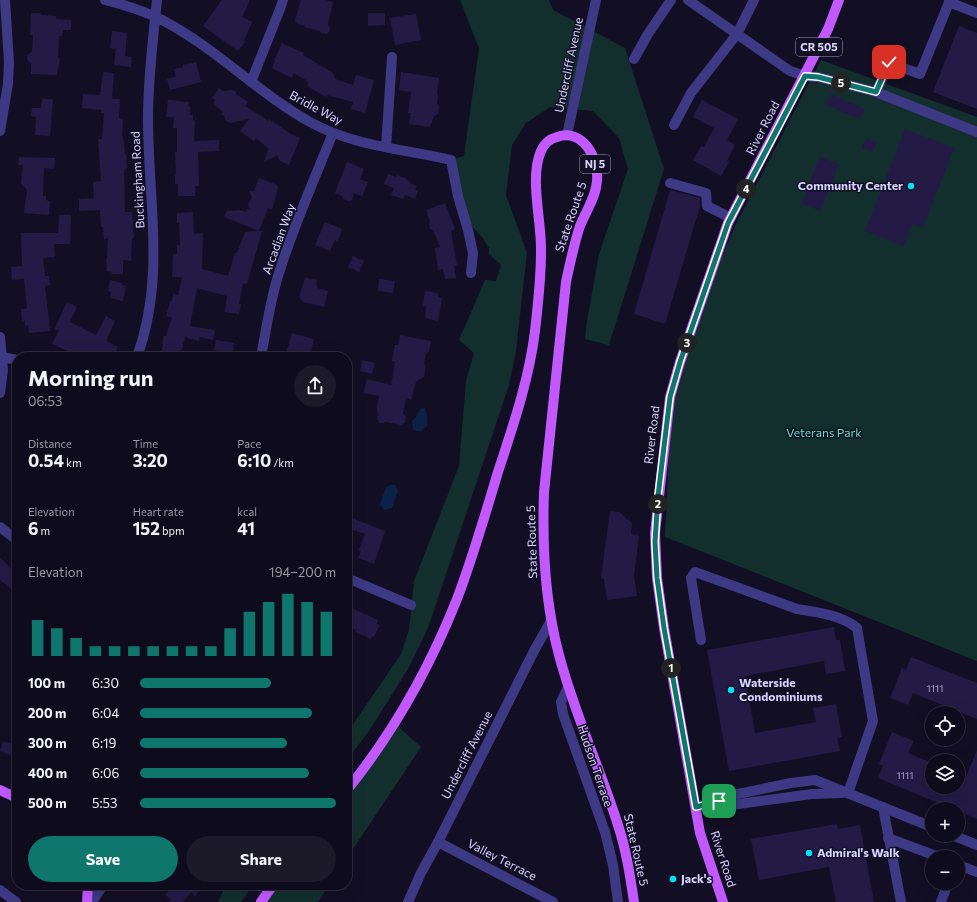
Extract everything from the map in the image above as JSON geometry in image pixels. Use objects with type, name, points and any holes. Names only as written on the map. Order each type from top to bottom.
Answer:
[{"type":"main road","name":"River Road","points":[[723,902],[700,833],[663,621],[657,578],[655,533],[670,397],[685,347],[731,218],[805,76],[828,29],[839,0]]},
{"type":"main road","name":"State Route 5","points":[[352,783],[375,753],[427,666],[454,604],[477,541],[523,393],[530,362],[535,330],[541,252],[541,228],[535,171],[544,145],[550,140],[559,136],[574,136],[582,140],[594,158],[597,170],[597,181],[595,194],[585,214],[576,238],[566,282],[546,469],[543,524],[544,556],[551,621],[559,654],[568,687],[617,821],[627,855],[634,902]]},
{"type":"main road","points":[[0,790],[12,796]]},
{"type":"main road","points":[[87,902],[88,890]]},
{"type":"main road","points":[[261,902],[269,890]]},
{"type":"street","points":[[0,1],[5,0],[9,62],[8,84],[0,131]]},
{"type":"street","name":"Bridle Way","points":[[105,0],[128,6],[155,17],[194,39],[276,101],[310,122],[333,133],[386,148],[451,160],[458,196],[473,253],[471,273]]},
{"type":"street","name":"Buckingham Road","points":[[138,352],[148,317],[155,261],[148,119],[149,89],[157,0]]},
{"type":"street","points":[[251,82],[283,0]]},
{"type":"street","name":"Undercliff Avenue","points":[[567,135],[596,0]]},
{"type":"street","points":[[634,59],[670,0]]},
{"type":"street","points":[[688,0],[790,71],[805,76],[818,77],[876,92],[977,132]]},
{"type":"street","points":[[674,125],[691,93],[737,34],[754,0]]},
{"type":"street","points":[[876,92],[889,62],[920,74],[949,1],[977,13]]},
{"type":"street","points":[[386,148],[392,57]]},
{"type":"street","name":"Arcadian Way","points":[[262,352],[268,316],[278,276],[333,133]]},
{"type":"street","points":[[670,183],[706,194],[706,206],[731,218]]},
{"type":"street","points":[[0,337],[3,370],[0,394]]},
{"type":"street","points":[[2,357],[12,359]]},
{"type":"street","points":[[0,528],[12,536]]},
{"type":"street","points":[[700,640],[692,578],[694,572],[797,609],[842,618],[857,628],[873,721],[848,793]]},
{"type":"street","points":[[352,580],[411,605]]},
{"type":"street","name":"Undercliff Avenue","points":[[408,902],[420,873],[438,842],[535,649],[551,621]]},
{"type":"street","name":"Hudson Terrace","points":[[568,687],[561,702],[563,714],[605,832],[613,865],[618,902]]},
{"type":"street","points":[[696,807],[718,802],[723,797],[791,783],[815,780],[925,824]]},
{"type":"street","points":[[883,807],[901,902]]},
{"type":"street","points":[[888,838],[925,852]]},
{"type":"street","points":[[965,840],[977,845]]},
{"type":"street","name":"Valley Terrace","points":[[438,842],[553,902]]},
{"type":"street","points":[[965,867],[977,872]]},
{"type":"street","points":[[0,890],[16,902]]},
{"type":"street","points":[[92,902],[100,890]]},
{"type":"street","points":[[941,902],[945,890]]},
{"type":"green space","points":[[460,0],[549,0],[553,10],[625,48],[664,169],[609,345],[585,339],[599,254],[628,169],[619,138],[593,111],[550,107],[526,123],[512,145],[506,195],[527,253],[516,351],[509,385],[428,628],[408,669],[369,731],[352,753],[352,726],[401,654],[409,630],[414,581],[459,466],[466,381],[474,353],[459,340],[485,280],[496,281],[501,265],[489,254],[489,248],[482,237],[464,218],[451,160],[464,156],[479,48]]},
{"type":"green space","name":"Veterans Park","points":[[821,60],[977,117],[977,661],[665,537],[672,389],[696,315],[736,224]]},
{"type":"green space","points":[[394,723],[421,747],[352,850],[352,783]]},
{"type":"green space","points":[[224,890],[249,890],[241,902],[218,902]]},
{"type":"green space","points":[[269,890],[326,890],[318,902],[261,902]]},
{"type":"water","points":[[425,408],[427,426],[422,431],[416,431],[413,429],[412,421],[417,416],[420,409]]},
{"type":"water","points":[[395,485],[398,491],[392,508],[384,510],[380,504],[386,487]]},
{"type":"building","points":[[222,0],[250,0],[242,17],[252,22],[244,40],[246,41],[238,51],[203,26]]},
{"type":"building","points":[[301,0],[325,0],[333,2],[328,24],[330,28],[329,32],[326,34],[321,33],[320,31],[304,27],[305,25],[298,24],[295,20]]},
{"type":"building","points":[[31,13],[41,13],[41,15],[56,16],[56,19],[71,20],[71,30],[63,30],[62,36],[59,36],[58,58],[60,58],[57,75],[31,74],[31,64],[27,59],[27,55],[32,52],[33,35],[30,35]]},
{"type":"building","points":[[368,13],[385,13],[385,25],[368,26]]},
{"type":"building","points":[[416,14],[421,40],[395,45],[390,18]]},
{"type":"building","points":[[959,26],[977,33],[977,109],[933,92]]},
{"type":"building","points":[[112,31],[127,33],[125,56],[132,57],[131,67],[114,65],[116,49],[110,48]]},
{"type":"building","points":[[282,43],[304,53],[303,55],[333,73],[335,79],[353,85],[356,75],[374,80],[365,113],[351,109],[353,102],[327,95],[326,97],[307,86],[309,82],[294,73],[292,78],[272,68]]},
{"type":"building","points":[[196,62],[201,82],[170,90],[167,79],[176,77],[174,69]]},
{"type":"building","points":[[103,72],[114,73],[112,99],[120,99],[119,118],[123,119],[122,136],[127,168],[124,169],[125,212],[132,212],[134,238],[132,238],[131,261],[123,260],[123,274],[111,274],[112,272],[107,271],[106,258],[108,238],[104,239],[103,227],[101,227],[100,210],[79,211],[79,199],[94,198],[93,182],[101,181],[98,139],[102,139],[104,113],[101,113],[101,110],[82,108],[83,94],[100,95]]},
{"type":"building","points":[[401,72],[439,78],[437,93],[437,104],[439,106],[438,114],[434,116],[430,127],[409,124],[411,113],[408,113],[411,92],[399,90]]},
{"type":"building","points":[[219,88],[223,91],[233,90],[236,94],[248,102],[245,106],[268,121],[269,119],[291,134],[300,138],[289,165],[280,161],[277,155],[264,162],[269,149],[256,138],[254,141],[240,131],[249,119],[230,123],[225,120],[225,117],[221,114],[223,112],[213,103],[215,100],[212,98]]},
{"type":"building","points":[[831,94],[865,109],[860,119],[826,105]]},
{"type":"building","points":[[42,99],[53,99],[50,136],[35,135],[36,117],[31,116],[32,108],[41,108]]},
{"type":"building","points":[[168,100],[189,102],[188,107],[190,107],[190,115],[193,115],[193,120],[195,121],[194,141],[219,140],[219,151],[198,152],[199,186],[195,186],[195,196],[178,196],[178,184],[175,184],[177,128],[173,128],[174,117],[166,117]]},
{"type":"building","points":[[702,100],[738,119],[727,140],[735,145],[727,161],[729,162],[721,176],[693,160],[701,146],[704,147],[714,128],[693,117]]},
{"type":"building","name":"Community Center","points":[[905,129],[954,148],[923,228],[913,224],[904,246],[865,231]]},
{"type":"building","points":[[866,138],[877,142],[873,152],[862,148]]},
{"type":"building","points":[[19,157],[55,158],[54,169],[44,168],[43,196],[46,196],[46,200],[50,201],[49,215],[24,213],[27,190],[21,183],[23,165],[18,165]]},
{"type":"building","points":[[819,157],[839,164],[821,211],[802,204]]},
{"type":"building","points":[[347,162],[364,169],[360,179],[368,182],[362,196],[354,193],[352,200],[349,201],[343,199],[342,196],[335,193]]},
{"type":"building","points":[[388,174],[396,177],[397,175],[407,179],[406,180],[410,181],[409,183],[417,186],[415,190],[418,191],[415,199],[405,195],[403,199],[391,195],[394,188],[384,184]]},
{"type":"building","points":[[259,178],[277,185],[278,188],[272,210],[268,208],[259,231],[224,217],[227,211],[240,210],[246,212],[247,209],[249,209],[248,205],[252,197],[249,191],[254,191]]},
{"type":"building","points":[[670,190],[700,198],[700,206],[665,324],[634,314]]},
{"type":"building","points":[[445,203],[455,229],[451,231],[457,265],[454,266],[456,278],[445,279],[443,269],[438,270],[435,248],[440,247],[433,230],[430,229],[430,221],[426,210]]},
{"type":"building","points":[[193,212],[194,234],[203,233],[202,269],[228,276],[235,253],[237,253],[245,232],[262,231],[247,284],[243,283],[239,304],[241,304],[239,314],[225,312],[227,296],[197,288],[190,326],[215,330],[213,340],[200,337],[199,341],[185,337],[181,352],[161,352],[164,336],[166,336],[172,317],[166,316],[170,301],[172,301],[173,294],[178,295],[182,277],[172,277],[173,254],[177,254],[177,245],[180,245],[177,213]]},
{"type":"building","points":[[59,215],[71,215],[70,244],[54,244],[55,257],[43,258],[45,276],[49,276],[50,285],[45,286],[50,331],[29,333],[28,325],[25,326],[25,320],[22,321],[21,309],[27,309],[24,279],[12,280],[11,267],[22,266],[21,233],[58,233]]},
{"type":"building","points":[[325,222],[342,229],[338,241],[335,240],[330,251],[315,245]]},
{"type":"building","points":[[353,256],[364,261],[359,272],[348,267]]},
{"type":"building","points":[[305,278],[317,280],[317,288],[328,291],[324,307],[303,302],[299,297]]},
{"type":"building","points":[[379,279],[395,281],[393,293],[378,291]]},
{"type":"building","points":[[110,280],[122,283],[122,285],[126,286],[123,301],[110,298],[111,292],[108,291]]},
{"type":"building","points":[[425,291],[438,293],[438,297],[442,298],[438,321],[425,318],[426,306],[423,306]]},
{"type":"building","points":[[67,302],[77,307],[70,322],[96,335],[106,316],[115,321],[106,341],[118,347],[115,352],[70,352],[52,344],[59,330],[54,330]]},
{"type":"building","points":[[292,333],[314,339],[311,352],[286,352]]},
{"type":"building","points":[[400,335],[431,341],[429,352],[426,353],[424,377],[416,382],[411,400],[406,398],[403,413],[406,417],[405,422],[401,425],[386,422],[380,423],[377,419],[379,414],[377,413],[377,406],[379,396],[363,393],[367,379],[391,385],[395,362],[392,361],[395,345],[398,345]]},
{"type":"building","points":[[216,340],[234,343],[233,352],[218,352],[214,350]]},
{"type":"building","points":[[362,360],[375,363],[372,374],[360,371]]},
{"type":"building","points":[[610,511],[619,512],[632,523],[631,534],[639,535],[634,576],[637,596],[607,600],[604,579],[601,578]]},
{"type":"building","points":[[352,518],[385,531],[374,564],[358,558],[361,551],[359,550],[365,534],[352,530]]},
{"type":"building","points":[[0,558],[12,569],[12,590],[0,580]]},
{"type":"building","points":[[352,608],[378,620],[377,624],[380,625],[374,637],[372,636],[371,639],[355,632],[356,630],[352,628]]},
{"type":"building","name":"Waterside Condominiums","points":[[834,627],[836,640],[840,640],[845,671],[826,674],[824,661],[745,676],[755,733],[816,722],[813,708],[836,704],[842,737],[837,738],[840,751],[729,771],[707,650]]},
{"type":"building","points":[[911,657],[977,683],[977,719],[965,714],[965,706],[945,706],[913,693],[908,705],[890,698],[902,668],[906,670]]},
{"type":"building","points":[[892,732],[914,741],[908,753],[925,760],[925,794],[965,794],[965,777],[977,750],[977,819],[965,814],[965,802],[936,802],[878,778],[883,766],[879,764]]},
{"type":"building","points":[[3,741],[12,744],[10,755],[0,751]]},
{"type":"building","name":"Admiral's Walk","points":[[837,824],[838,829],[860,825],[874,902],[836,902],[829,867],[759,880],[751,839]]},
{"type":"building","points":[[169,890],[199,890],[195,896],[191,892],[183,902],[169,902],[171,899],[165,895]]},
{"type":"place","name":"Community Center","points":[[911,186]]},
{"type":"place","name":"Waterside Condominiums","points":[[731,690]]},
{"type":"place","name":"Admiral's Walk","points":[[809,853]]},
{"type":"place","name":"Jack's","points":[[673,879]]},
{"type":"route","points":[[719,801],[696,807],[664,628],[657,578],[655,533],[670,397],[680,362],[728,223],[805,76],[818,77],[876,92],[889,62]]}]
